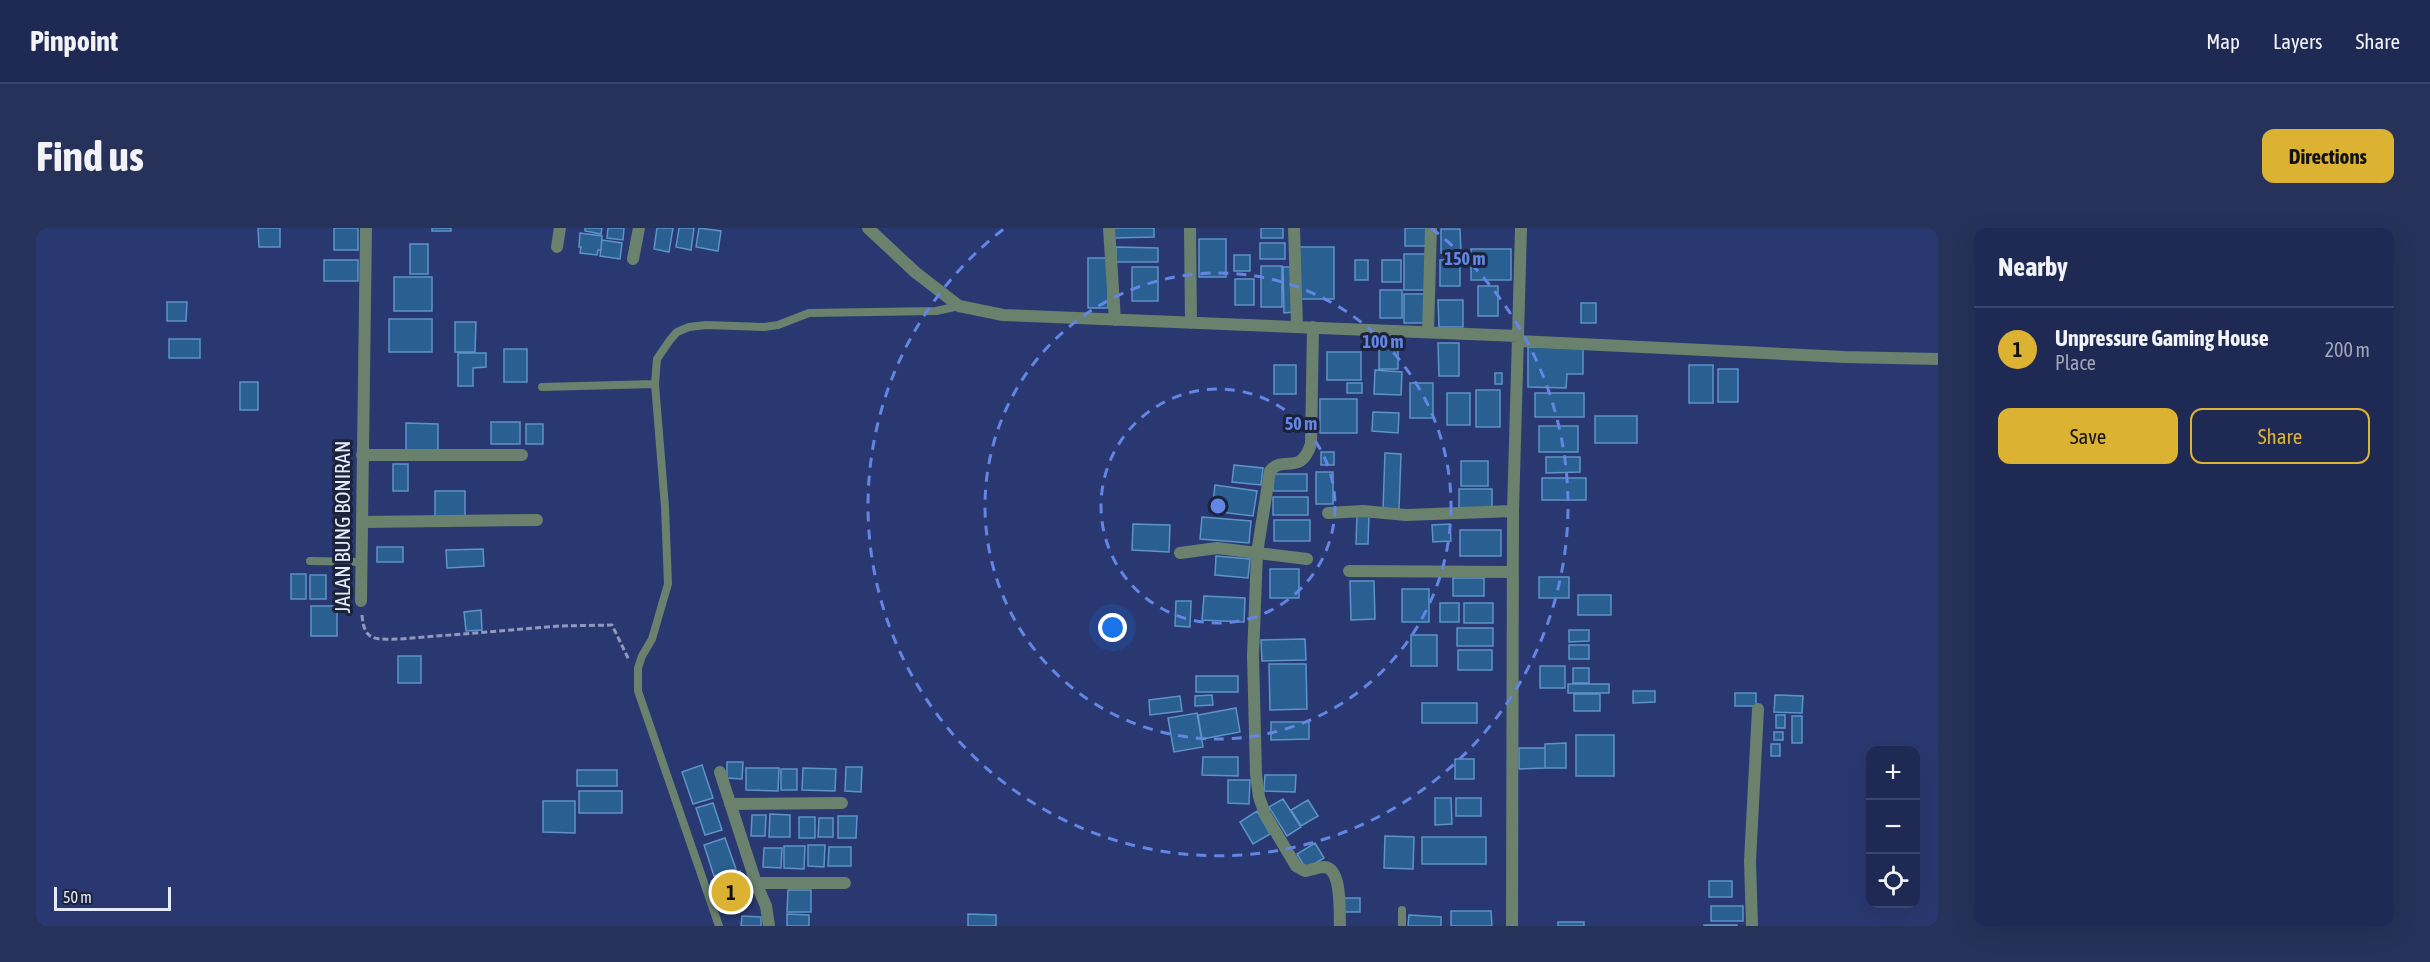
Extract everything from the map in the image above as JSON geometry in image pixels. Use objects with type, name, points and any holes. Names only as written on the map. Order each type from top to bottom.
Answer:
[{"type":"street","name":"JALAN BUNG BONIRAN","points":[[362,601],[366,228]]},
{"type":"street","points":[[556,247],[560,228]]},
{"type":"street","points":[[633,259],[639,228]]},
{"type":"street","points":[[868,228],[915,272],[959,306],[1003,315],[1428,332],[1844,357],[1938,359]]},
{"type":"street","points":[[1109,228],[1115,320]]},
{"type":"street","points":[[1190,228],[1191,323]]},
{"type":"street","points":[[1294,228],[1297,326]]},
{"type":"street","points":[[1428,332],[1431,228]]},
{"type":"street","points":[[1512,926],[1513,510],[1521,228]]},
{"type":"street","points":[[1313,327],[1311,444],[1304,459],[1291,465],[1274,466],[1270,471],[1257,553],[1253,656],[1258,796],[1265,814],[1296,866],[1305,871],[1325,867],[1330,869],[1336,878],[1340,926]]},
{"type":"street","points":[[363,455],[522,454]]},
{"type":"street","points":[[1328,513],[1363,511],[1406,515],[1513,510]]},
{"type":"street","points":[[362,522],[537,520]]},
{"type":"street","points":[[1180,553],[1217,548],[1307,559]]},
{"type":"street","points":[[1349,571],[1513,572]]},
{"type":"street","points":[[1752,926],[1750,861],[1758,709]]},
{"type":"street","points":[[720,772],[756,883],[766,906],[769,926]]},
{"type":"street","points":[[730,804],[842,803]]},
{"type":"street","points":[[756,883],[845,884]]},
{"type":"lane","points":[[719,926],[638,691],[638,668],[652,639],[668,584],[665,507],[655,384],[657,359],[677,332],[689,327],[706,325],[764,327],[778,325],[809,313],[936,311],[959,306]]},
{"type":"lane","points":[[542,387],[655,384]]},
{"type":"lane","points":[[310,561],[362,562]]},
{"type":"lane","points":[[1402,910],[1402,926]]},
{"type":"path","name":"JALAN BUNG BONIRAN","points":[[362,601],[365,631],[376,639],[612,624],[626,657],[638,668]]},
{"type":"building","points":[[258,228],[280,228],[280,247],[259,247]]},
{"type":"building","points":[[334,228],[358,228],[358,250],[334,250]]},
{"type":"building","points":[[432,228],[451,228],[451,231],[432,231]]},
{"type":"building","points":[[585,228],[602,228],[601,234],[585,231]]},
{"type":"building","points":[[608,228],[624,228],[623,240],[607,238]]},
{"type":"building","points":[[657,228],[673,228],[669,252],[654,249]]},
{"type":"building","points":[[679,228],[694,228],[691,250],[676,247]]},
{"type":"building","points":[[699,228],[721,231],[718,251],[696,247]]},
{"type":"building","points":[[1114,228],[1154,228],[1154,237],[1114,238]]},
{"type":"building","points":[[1261,228],[1283,228],[1283,238],[1261,238]]},
{"type":"building","points":[[1405,228],[1427,228],[1427,246],[1405,246]]},
{"type":"building","points":[[1441,229],[1460,229],[1461,253],[1441,253]]},
{"type":"building","points":[[580,233],[602,236],[601,250],[598,250],[597,255],[580,253]]},
{"type":"building","points":[[1199,239],[1226,239],[1226,277],[1199,277]]},
{"type":"building","points":[[602,240],[622,243],[620,259],[600,256]]},
{"type":"building","points":[[1260,243],[1285,243],[1285,259],[1260,259]]},
{"type":"building","points":[[410,244],[428,244],[428,274],[410,274]]},
{"type":"building","points":[[1116,247],[1158,248],[1158,262],[1116,262]]},
{"type":"building","points":[[1299,247],[1334,247],[1334,299],[1299,299]]},
{"type":"building","points":[[1471,249],[1511,249],[1511,280],[1471,280]]},
{"type":"building","points":[[1404,254],[1426,254],[1426,290],[1404,290]]},
{"type":"building","points":[[1234,255],[1250,255],[1250,271],[1234,271]]},
{"type":"building","points":[[1088,258],[1108,258],[1108,308],[1088,308]]},
{"type":"building","points":[[324,260],[358,260],[358,281],[324,281]]},
{"type":"building","points":[[1355,260],[1368,260],[1368,280],[1355,280]]},
{"type":"building","points":[[1382,260],[1401,260],[1401,282],[1382,282]]},
{"type":"building","points":[[1440,260],[1460,260],[1460,286],[1440,286]]},
{"type":"building","points":[[1261,266],[1282,266],[1282,307],[1261,307]]},
{"type":"building","points":[[1132,267],[1158,267],[1158,301],[1132,301]]},
{"type":"building","points":[[1283,267],[1294,267],[1295,312],[1284,313]]},
{"type":"building","points":[[394,277],[432,277],[432,311],[394,311]]},
{"type":"building","points":[[1235,279],[1254,279],[1254,305],[1235,305]]},
{"type":"building","points":[[1478,286],[1498,286],[1498,316],[1478,316]]},
{"type":"building","points":[[1380,290],[1402,290],[1402,318],[1380,318]]},
{"type":"building","points":[[1404,294],[1426,294],[1426,323],[1404,323]]},
{"type":"building","points":[[1438,300],[1463,300],[1463,327],[1439,327]]},
{"type":"building","points":[[167,302],[187,302],[186,321],[167,321]]},
{"type":"building","points":[[1581,303],[1596,303],[1596,323],[1581,323]]},
{"type":"building","points":[[389,319],[432,319],[432,352],[389,352]]},
{"type":"building","points":[[455,322],[476,322],[475,352],[455,352]]},
{"type":"building","points":[[169,339],[200,339],[200,358],[169,358]]},
{"type":"building","points":[[1438,343],[1459,343],[1459,376],[1439,376]]},
{"type":"building","points":[[1379,344],[1398,344],[1398,369],[1379,369]]},
{"type":"building","points":[[1528,347],[1583,348],[1583,374],[1567,374],[1566,388],[1528,387]]},
{"type":"building","points":[[504,349],[527,349],[527,382],[504,382]]},
{"type":"building","points":[[1327,352],[1361,352],[1361,380],[1327,380]]},
{"type":"building","points":[[458,353],[486,353],[486,367],[473,368],[473,386],[458,386]]},
{"type":"building","points":[[1274,365],[1296,365],[1296,394],[1274,394]]},
{"type":"building","points":[[1689,365],[1713,365],[1713,403],[1689,403]]},
{"type":"building","points":[[1718,369],[1738,369],[1738,402],[1718,402]]},
{"type":"building","points":[[1375,370],[1402,372],[1401,395],[1374,394]]},
{"type":"building","points":[[1495,373],[1502,373],[1502,384],[1495,384]]},
{"type":"building","points":[[240,382],[258,382],[258,410],[240,410]]},
{"type":"building","points":[[1347,383],[1362,383],[1362,393],[1347,393]]},
{"type":"building","points":[[1410,383],[1433,383],[1433,418],[1410,418]]},
{"type":"building","points":[[1476,390],[1500,390],[1500,427],[1476,427]]},
{"type":"building","points":[[1447,393],[1470,393],[1470,425],[1447,425]]},
{"type":"building","points":[[1535,393],[1584,393],[1584,417],[1535,417]]},
{"type":"building","points":[[1320,399],[1357,399],[1357,433],[1320,433]]},
{"type":"building","points":[[1373,412],[1399,413],[1398,433],[1372,431]]},
{"type":"building","points":[[1595,416],[1637,416],[1637,443],[1595,443]]},
{"type":"building","points":[[491,422],[520,422],[520,444],[491,444]]},
{"type":"building","points":[[406,423],[438,424],[438,453],[406,453]]},
{"type":"building","points":[[526,424],[543,424],[543,444],[526,444]]},
{"type":"building","points":[[1539,426],[1578,426],[1578,452],[1539,452]]},
{"type":"building","points":[[1321,452],[1334,452],[1334,465],[1321,465]]},
{"type":"building","points":[[1385,453],[1401,454],[1399,509],[1383,509]]},
{"type":"building","points":[[1546,457],[1580,457],[1580,472],[1546,473]]},
{"type":"building","points":[[1461,461],[1488,461],[1488,486],[1461,486]]},
{"type":"building","points":[[393,464],[408,464],[408,491],[393,491]]},
{"type":"building","points":[[1234,465],[1263,468],[1261,485],[1232,482]]},
{"type":"building","points":[[1316,472],[1333,472],[1333,504],[1316,504]]},
{"type":"building","points":[[1273,474],[1307,474],[1307,491],[1273,491]]},
{"type":"building","points":[[1542,478],[1586,478],[1586,500],[1542,500]]},
{"type":"building","points":[[1215,485],[1257,491],[1253,516],[1212,511]]},
{"type":"building","points":[[1459,489],[1492,489],[1492,508],[1459,508]]},
{"type":"building","points":[[435,491],[465,491],[465,517],[435,517]]},
{"type":"building","points":[[1273,497],[1308,497],[1308,515],[1273,515]]},
{"type":"building","points":[[1357,516],[1369,516],[1368,544],[1356,544]]},
{"type":"building","points":[[1202,517],[1251,521],[1249,543],[1200,539]]},
{"type":"building","points":[[1274,520],[1310,520],[1310,541],[1274,541]]},
{"type":"building","points":[[1133,524],[1170,525],[1169,552],[1132,550]]},
{"type":"building","points":[[1450,524],[1451,541],[1433,542],[1432,525]]},
{"type":"building","points":[[1460,530],[1501,530],[1501,556],[1460,556]]},
{"type":"building","points":[[377,547],[403,547],[403,562],[377,562]]},
{"type":"building","points":[[483,549],[484,566],[447,568],[446,550]]},
{"type":"building","points":[[1216,556],[1250,559],[1248,578],[1215,575]]},
{"type":"building","points":[[1270,569],[1299,569],[1299,598],[1270,598]]},
{"type":"building","points":[[291,574],[306,574],[306,599],[291,599]]},
{"type":"building","points":[[310,575],[326,575],[326,599],[310,599]]},
{"type":"building","points":[[1539,577],[1569,577],[1569,598],[1539,598]]},
{"type":"building","points":[[1453,578],[1484,578],[1484,596],[1453,596]]},
{"type":"building","points":[[1350,581],[1374,581],[1375,619],[1351,620]]},
{"type":"building","points":[[1402,589],[1429,589],[1429,622],[1402,622]]},
{"type":"building","points":[[1578,595],[1611,595],[1611,615],[1578,615]]},
{"type":"building","points":[[1204,596],[1245,598],[1244,622],[1202,620]]},
{"type":"building","points":[[1176,601],[1191,601],[1190,627],[1175,626]]},
{"type":"building","points":[[1440,603],[1459,603],[1459,622],[1440,622]]},
{"type":"building","points":[[1464,603],[1493,603],[1493,623],[1464,623]]},
{"type":"building","points":[[311,606],[337,606],[337,636],[311,636]]},
{"type":"building","points":[[481,610],[482,630],[466,631],[464,612]]},
{"type":"building","points":[[1457,628],[1493,628],[1493,646],[1457,646]]},
{"type":"building","points":[[1569,630],[1589,630],[1589,641],[1569,642]]},
{"type":"building","points":[[1411,635],[1437,635],[1437,666],[1411,666]]},
{"type":"building","points":[[1305,639],[1306,660],[1262,661],[1261,640]]},
{"type":"building","points":[[1569,645],[1589,645],[1589,659],[1569,659]]},
{"type":"building","points":[[1458,650],[1492,650],[1492,670],[1458,670]]},
{"type":"building","points":[[398,656],[421,656],[421,683],[398,683]]},
{"type":"building","points":[[1269,664],[1306,664],[1307,709],[1270,710]]},
{"type":"building","points":[[1540,666],[1565,666],[1565,688],[1540,688]]},
{"type":"building","points":[[1573,668],[1589,668],[1589,683],[1573,683]]},
{"type":"building","points":[[1196,676],[1238,676],[1238,692],[1196,692]]},
{"type":"building","points":[[1568,684],[1609,684],[1609,693],[1568,693]]},
{"type":"building","points":[[1633,691],[1655,691],[1655,702],[1633,703]]},
{"type":"building","points":[[1735,693],[1756,693],[1756,706],[1735,706]]},
{"type":"building","points":[[1574,694],[1600,694],[1600,711],[1574,711]]},
{"type":"building","points":[[1212,695],[1213,705],[1195,706],[1195,696]]},
{"type":"building","points":[[1775,695],[1803,696],[1802,713],[1774,712]]},
{"type":"building","points":[[1180,696],[1182,711],[1150,715],[1149,700]]},
{"type":"building","points":[[1422,703],[1477,703],[1477,723],[1422,723]]},
{"type":"building","points":[[1236,708],[1240,732],[1202,739],[1198,715]]},
{"type":"building","points":[[1197,713],[1203,747],[1174,752],[1168,718]]},
{"type":"building","points":[[1776,715],[1785,715],[1785,728],[1776,728]]},
{"type":"building","points":[[1792,716],[1802,716],[1802,743],[1792,743]]},
{"type":"building","points":[[1271,722],[1309,722],[1309,739],[1271,740]]},
{"type":"building","points":[[1774,732],[1783,732],[1783,740],[1774,740]]},
{"type":"building","points":[[1576,735],[1614,735],[1614,776],[1576,776]]},
{"type":"building","points":[[1566,743],[1566,768],[1545,768],[1545,744]]},
{"type":"building","points":[[1771,744],[1780,744],[1780,756],[1771,756]]},
{"type":"building","points":[[1519,748],[1545,748],[1545,768],[1519,769]]},
{"type":"building","points":[[1203,757],[1238,757],[1238,776],[1202,775]]},
{"type":"building","points":[[1455,759],[1474,759],[1474,779],[1455,779]]},
{"type":"building","points":[[727,762],[743,762],[742,779],[727,778]]},
{"type":"building","points":[[702,765],[713,798],[693,804],[682,772]]},
{"type":"building","points":[[846,767],[862,767],[861,792],[845,791]]},
{"type":"building","points":[[746,768],[779,768],[778,791],[746,790]]},
{"type":"building","points":[[803,768],[836,769],[835,791],[802,790]]},
{"type":"building","points":[[781,769],[797,769],[797,790],[781,790]]},
{"type":"building","points":[[577,770],[617,770],[617,786],[577,786]]},
{"type":"building","points":[[1265,775],[1296,775],[1295,792],[1264,791]]},
{"type":"building","points":[[1228,780],[1250,780],[1249,804],[1228,803]]},
{"type":"building","points":[[579,791],[622,791],[622,813],[579,813]]},
{"type":"building","points":[[1435,798],[1451,798],[1452,824],[1435,825]]},
{"type":"building","points":[[1456,798],[1481,798],[1481,816],[1456,816]]},
{"type":"building","points":[[1283,799],[1301,827],[1287,836],[1269,807]]},
{"type":"building","points":[[1308,800],[1318,816],[1301,826],[1291,810]]},
{"type":"building","points":[[543,801],[575,801],[575,833],[543,832]]},
{"type":"building","points":[[713,803],[722,830],[705,835],[696,808]]},
{"type":"building","points":[[1257,811],[1270,834],[1253,844],[1240,822]]},
{"type":"building","points":[[770,814],[790,815],[790,837],[769,837]]},
{"type":"building","points":[[752,815],[766,815],[765,836],[751,836]]},
{"type":"building","points":[[838,816],[857,816],[856,838],[838,838]]},
{"type":"building","points":[[799,817],[815,817],[815,838],[799,838]]},
{"type":"building","points":[[819,818],[833,818],[833,837],[818,837]]},
{"type":"building","points":[[1385,836],[1414,837],[1413,869],[1384,868]]},
{"type":"building","points":[[1422,837],[1486,837],[1486,864],[1422,864]]},
{"type":"building","points":[[725,838],[736,869],[714,876],[704,845]]},
{"type":"building","points":[[1315,843],[1324,858],[1306,869],[1297,854]]},
{"type":"building","points":[[808,845],[825,845],[824,867],[808,866]]},
{"type":"building","points":[[784,846],[805,846],[804,869],[784,868]]},
{"type":"building","points":[[829,847],[851,847],[851,866],[828,866]]},
{"type":"building","points":[[764,848],[782,848],[781,868],[763,867]]},
{"type":"building","points":[[740,871],[750,903],[721,912],[711,881]]},
{"type":"building","points":[[1709,881],[1732,881],[1732,897],[1709,897]]},
{"type":"building","points":[[788,890],[811,890],[811,912],[787,912]]},
{"type":"building","points":[[1342,898],[1360,898],[1360,912],[1342,912]]},
{"type":"building","points":[[1711,906],[1743,906],[1743,921],[1711,921]]},
{"type":"building","points":[[1451,911],[1491,911],[1492,926],[1451,926]]},
{"type":"building","points":[[787,914],[809,915],[809,926],[787,926]]},
{"type":"building","points":[[968,914],[996,915],[996,926],[968,926]]},
{"type":"building","points":[[1409,915],[1441,917],[1441,926],[1408,926]]},
{"type":"building","points":[[742,916],[761,917],[761,926],[741,926]]},
{"type":"building","points":[[1558,922],[1584,922],[1584,926],[1558,926]]},
{"type":"building","points":[[1737,925],[1737,926],[1704,926]]},
{"type":"place","name":"Unpressure Gaming House","points":[[731,892]]}]
